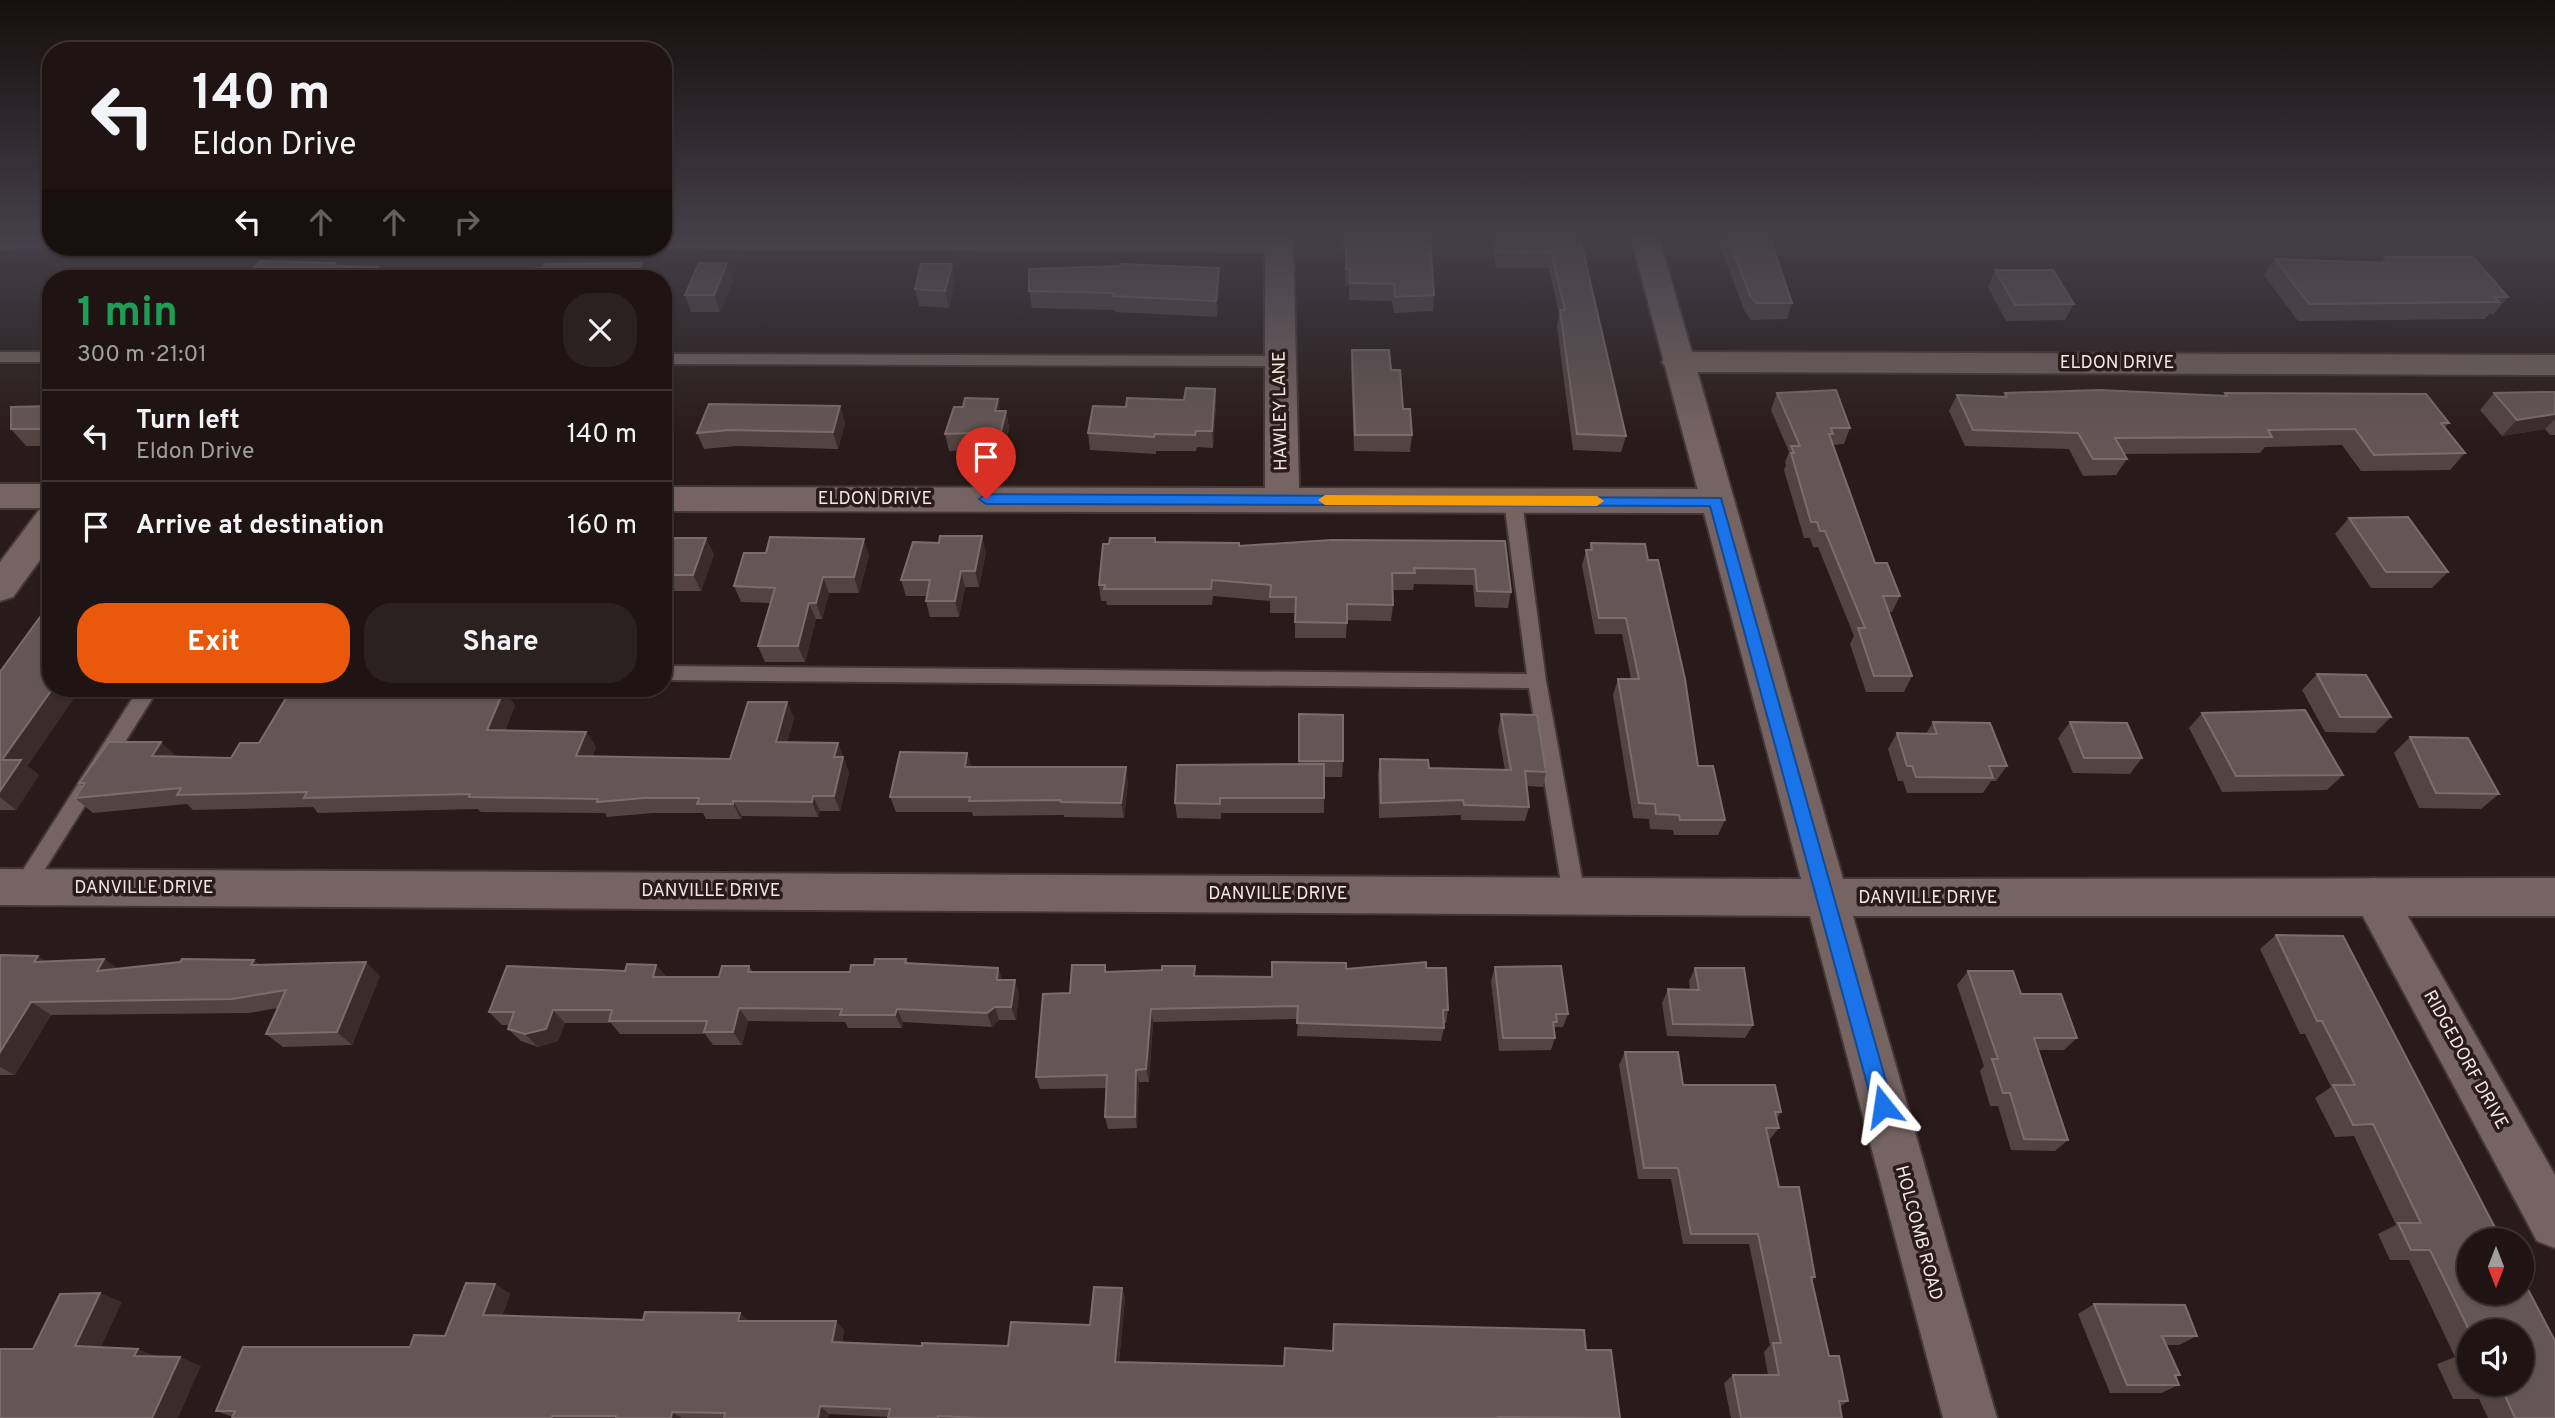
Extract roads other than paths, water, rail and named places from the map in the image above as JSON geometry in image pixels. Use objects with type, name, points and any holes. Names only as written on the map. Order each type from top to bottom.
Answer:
[{"type":"street","name":"HAWLEY LANE","points":[[1280,304],[1282,500]]},
{"type":"street","name":"HOLCOMB ROAD","points":[[1663,304],[1969,1418]]},
{"type":"street","name":"ELDON DRIVE","points":[[1678,362],[2555,365]]},
{"type":"street","points":[[0,495],[42,496]]},
{"type":"street","name":"ELDON DRIVE","points":[[672,499],[1716,501]]},
{"type":"street","points":[[0,588],[42,531]]},
{"type":"street","name":"DANVILLE DRIVE","points":[[11,887],[1826,898],[2555,897]]},
{"type":"street","name":"RIDGEDORF DRIVE","points":[[2374,896],[2555,1223]]},
{"type":"lane","points":[[0,357],[42,357]]},
{"type":"lane","points":[[672,359],[1280,361]]},
{"type":"lane","points":[[1513,501],[1537,681],[1574,895]]},
{"type":"lane","points":[[672,673],[1537,681]]},
{"type":"lane","points":[[11,887],[143,697]]}]
